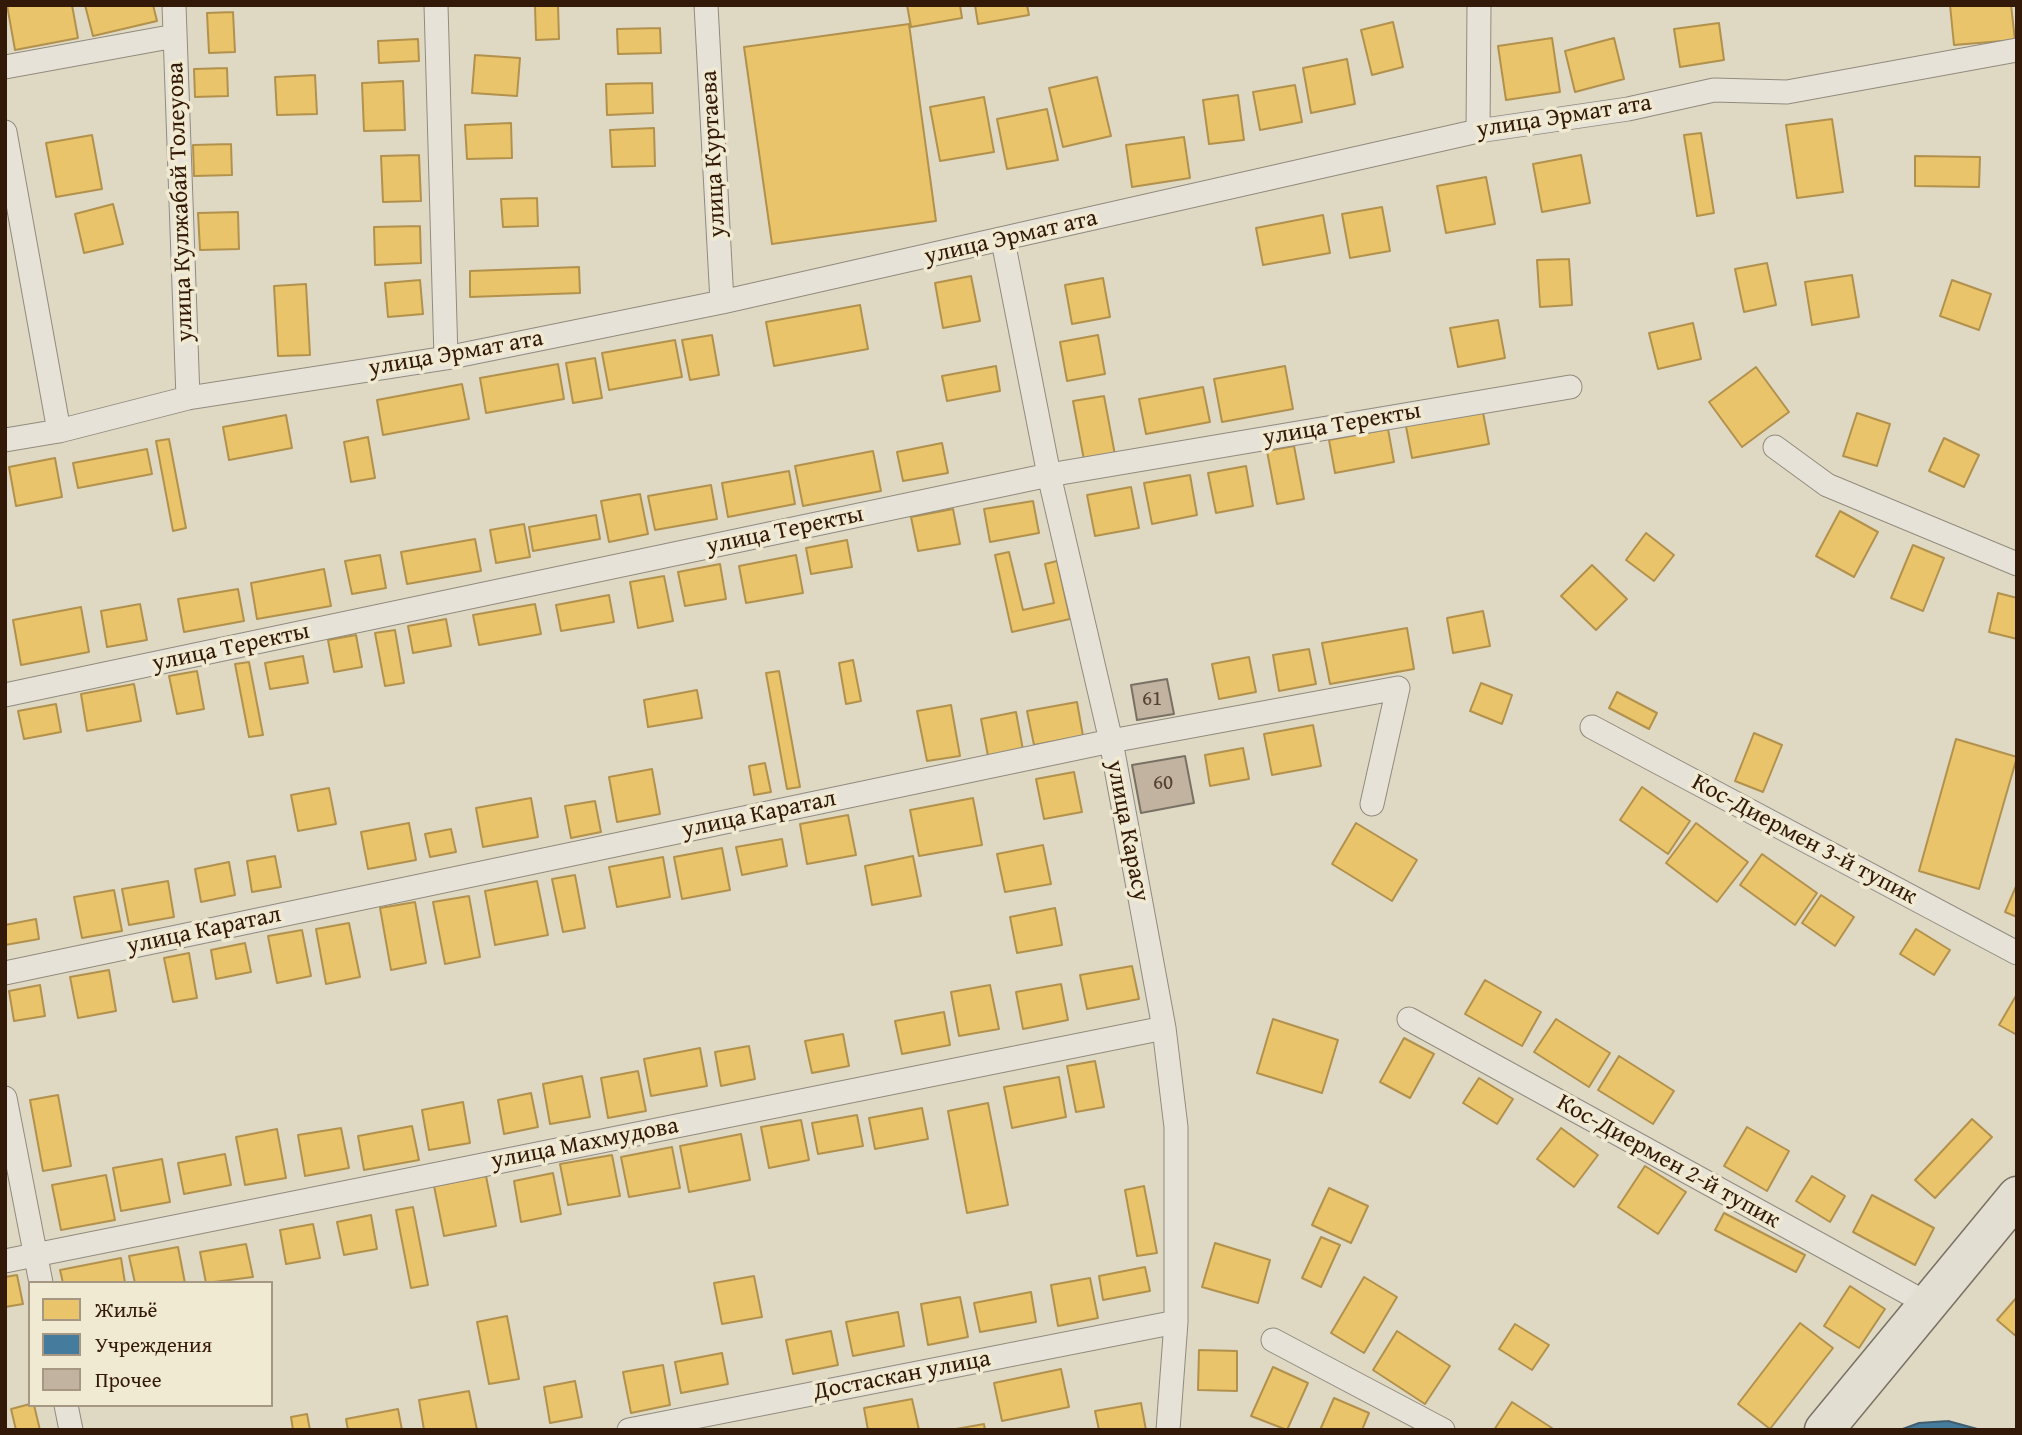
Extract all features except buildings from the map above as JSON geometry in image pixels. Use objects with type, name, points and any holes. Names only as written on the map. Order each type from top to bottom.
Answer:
[{"type":"highway","points":[[1824,1430],[2017,1196]]},
{"type":"street","name":"улица Кулжабай Толеуова","points":[[174,5],[188,398]]},
{"type":"street","points":[[436,5],[446,358]]},
{"type":"street","name":"улица Куртаева","points":[[706,5],[722,302]]},
{"type":"street","points":[[1479,5],[1479,131]]},
{"type":"street","points":[[5,68],[175,36]]},
{"type":"street","name":"улица Эрмат ата","points":[[5,440],[59,430],[188,398],[446,358],[722,302],[1003,241],[1479,131],[1628,109],[1714,90],[1787,92],[2017,50]]},
{"type":"street","points":[[5,132],[59,430]]},
{"type":"street","name":"улица Карасу","points":[[1003,241],[1049,475],[1111,741],[1164,1028],[1176,1127],[1176,1322],[1168,1430]]},
{"type":"street","name":"улица Теректы","points":[[5,695],[1049,475],[1570,387]]},
{"type":"street","points":[[1775,447],[1827,485],[2017,564]]},
{"type":"street","name":"улица Каратал","points":[[5,973],[1111,741],[1398,688],[1372,804]]},
{"type":"street","name":"Кос-Диермен 3-й тупик","points":[[1592,727],[2017,953]]},
{"type":"street","name":"Кос-Диермен 2-й тупик","points":[[1409,1019],[1928,1304]]},
{"type":"street","name":"улица Махмудова","points":[[5,1261],[1164,1028]]},
{"type":"street","points":[[5,1098],[41,1281]]},
{"type":"street","name":"Достаскан улица","points":[[629,1430],[1176,1322]]},
{"type":"street","points":[[1273,1340],[1443,1430]]},
{"type":"street","points":[[66,1407],[71,1430]]}]
